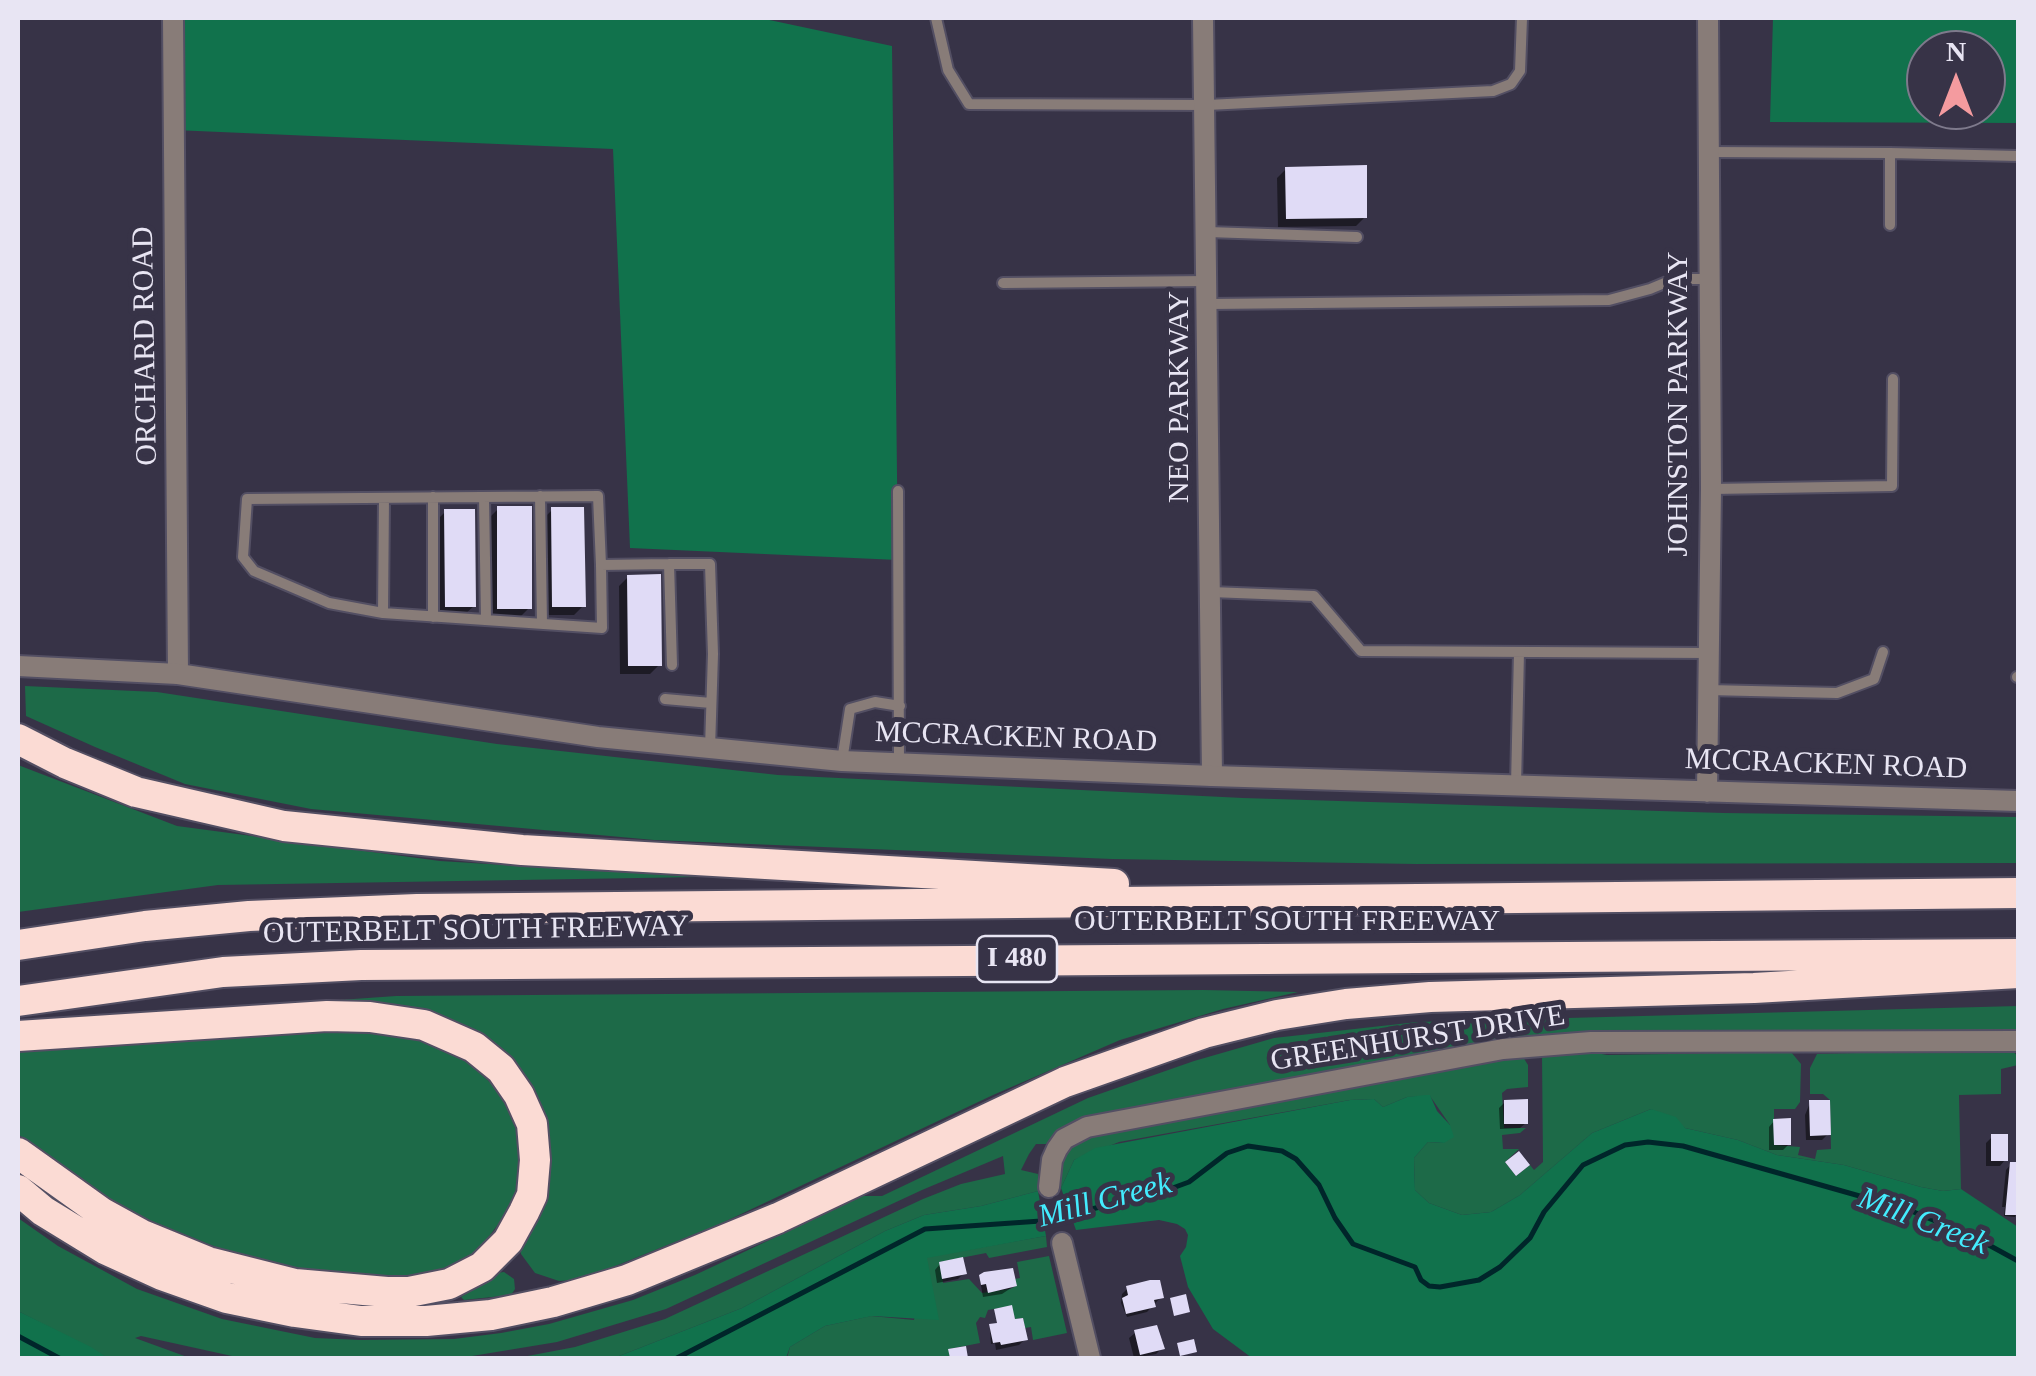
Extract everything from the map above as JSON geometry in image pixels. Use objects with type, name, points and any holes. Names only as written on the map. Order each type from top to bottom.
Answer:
[{"type":"highway","points":[[18,738],[65,763],[136,792],[266,823],[360,836],[851,871],[1382,898]]},
{"type":"highway","name":"OUTERBELT SOUTH FREEWAY","points":[[18,945],[163,925],[361,911],[2018,893]]},
{"type":"highway","name":"OUTERBELT SOUTH FREEWAY","points":[[18,1001],[224,972],[361,965],[2018,954]]},
{"type":"highway","points":[[18,1190],[105,1249],[162,1276],[227,1298],[361,1321],[474,1316],[553,1302],[627,1280],[778,1218],[1065,1082],[1204,1032],[1277,1015],[1430,997],[1754,988],[2018,974]]},
{"type":"highway","points":[[18,1036],[327,1016],[424,1025],[474,1047],[501,1069],[519,1094],[532,1124],[535,1160],[532,1195],[520,1221],[508,1241],[482,1266],[450,1284],[387,1292],[295,1284],[208,1262],[102,1214],[18,1153]]},
{"type":"street","name":"ORCHARD ROAD","points":[[173,18],[178,674]]},
{"type":"street","name":"NEO PARKWAY","points":[[1203,18],[1212,776]]},
{"type":"street","name":"JOHNSTON PARKWAY","points":[[1707,792],[1711,490],[1708,18]]},
{"type":"street","name":"MCCRACKEN ROAD","points":[[18,666],[178,674],[472,720],[710,749],[899,764],[2018,801]]},
{"type":"street","name":"GREENHURST DRIVE","points":[[1050,1187],[1056,1149],[1064,1139],[1087,1127],[1503,1049],[1591,1042],[2018,1041]]},
{"type":"street","points":[[1062,1244],[1090,1358]]},
{"type":"lane","points":[[936,18],[948,70],[969,104],[1206,105],[1494,91],[1511,84],[1520,71],[1522,18]]},
{"type":"lane","points":[[1709,152],[2018,156]]},
{"type":"lane","points":[[1890,153],[1890,225]]},
{"type":"lane","points":[[1208,232],[1357,236]]},
{"type":"lane","points":[[1209,304],[1608,300],[1650,290],[1674,278],[1710,279]]},
{"type":"lane","points":[[1004,283],[1209,281]]},
{"type":"lane","points":[[1711,490],[1892,486],[1893,379]]},
{"type":"lane","points":[[898,491],[899,764]]},
{"type":"lane","points":[[540,496],[542,624]]},
{"type":"lane","points":[[598,496],[602,628],[383,614],[329,604],[254,571],[243,557],[246,499],[484,497],[598,496]]},
{"type":"lane","points":[[433,497],[433,617]]},
{"type":"lane","points":[[484,497],[486,620]]},
{"type":"lane","points":[[383,614],[384,498]]},
{"type":"lane","points":[[669,564],[672,666]]},
{"type":"lane","points":[[601,566],[710,564],[710,749]]},
{"type":"lane","points":[[1211,592],[1314,596],[1362,651],[1707,653]]},
{"type":"lane","points":[[1516,786],[1519,652]]},
{"type":"lane","points":[[1707,690],[1837,693],[1874,679],[1882,652]]},
{"type":"lane","points":[[665,699],[711,703]]},
{"type":"lane","points":[[842,760],[850,709],[876,702],[900,706]]},
{"type":"green space","points":[[173,18],[760,18],[892,46],[898,560],[630,548],[613,149],[174,130]]},
{"type":"green space","points":[[1773,18],[2018,18],[2018,123],[2006,123],[2006,30],[1906,30],[1906,123],[1770,122]]},
{"type":"green space","points":[[25,686],[157,692],[497,744],[778,775],[1243,798],[1724,813],[2018,817],[2018,863],[1416,864],[1112,859],[654,840],[311,809],[185,784],[26,716]]},
{"type":"green space","points":[[18,765],[177,826],[440,861],[699,877],[218,885],[18,912]]},
{"type":"green space","points":[[1298,992],[1223,1009],[1120,1040],[993,1095],[720,1224],[603,1271],[559,1281],[535,1273],[521,1254],[519,1244],[531,1227],[512,1062],[325,1001],[396,996]]},
{"type":"green space","points":[[2018,1006],[2018,1031],[1581,1032],[1515,1037],[1089,1116],[1058,1131],[1046,1144],[1036,1144],[1029,1154],[1021,1170],[1038,1174],[1038,1191],[924,1215],[885,1231],[742,1308],[614,1358],[517,1358],[575,1347],[665,1319],[923,1199],[961,1184],[1005,1174],[1003,1156],[666,1309],[557,1342],[460,1358],[241,1358],[141,1336],[135,1338],[190,1358],[108,1358],[18,1311],[18,1218],[58,1246],[137,1289],[222,1319],[315,1338],[454,1339],[501,1333],[633,1300],[863,1196],[882,1196],[1088,1098],[1274,1038],[1417,1022]]},
{"type":"green space","points":[[344,1031],[405,1035],[465,1060],[500,1091],[517,1130],[520,1174],[512,1206],[481,1247],[440,1272],[393,1279],[299,1270],[231,1253],[136,1215],[81,1185],[18,1134],[18,1050]]},
{"type":"green space","points":[[2010,1049],[2018,1056],[2018,1065],[2001,1069],[2001,1094],[1959,1095],[1961,1189],[1921,1187],[1844,1165],[1777,1155],[1738,1140],[1685,1128],[1651,1109],[1592,1133],[1520,1195],[1491,1212],[1462,1215],[1429,1203],[1415,1190],[1414,1158],[1428,1142],[1444,1143],[1450,1125],[1430,1096],[1407,1097],[1383,1107],[1374,1099],[1350,1100],[1119,1142],[1074,1160],[1061,1188],[1059,1176],[1067,1150],[1097,1136],[1523,1057],[1528,1065],[1528,1087],[1502,1093],[1504,1128],[1526,1128],[1520,1133],[1502,1135],[1503,1149],[1519,1149],[1505,1162],[1516,1176],[1530,1165],[1534,1170],[1543,1162],[1542,1055],[1591,1052],[1791,1052],[1801,1064],[1800,1102],[1795,1109],[1774,1109],[1774,1145],[1800,1147],[1798,1155],[1815,1159],[1817,1150],[1831,1149],[1830,1100],[1823,1094],[1810,1094],[1810,1068],[1817,1054]]},
{"type":"green space","points":[[1430,1095],[1454,1137],[1444,1143],[1428,1142],[1414,1158],[1415,1190],[1429,1203],[1462,1215],[1491,1212],[1520,1195],[1592,1133],[1651,1109],[1676,1117],[1685,1128],[1738,1140],[1777,1155],[1844,1165],[1921,1187],[1961,1189],[2018,1227],[2018,1358],[1252,1358],[1213,1329],[1188,1287],[1180,1256],[1186,1247],[1185,1229],[1159,1220],[1076,1230],[1061,1188],[1074,1160],[1095,1148],[1350,1100],[1374,1099],[1383,1107],[1407,1097]]},
{"type":"green space","points":[[1038,1191],[1046,1236],[927,1258],[939,1320],[872,1316],[825,1326],[790,1347],[786,1358],[614,1358],[742,1308],[885,1231],[924,1215]]},
{"type":"green space","points":[[1046,1236],[1047,1247],[940,1262],[943,1283],[969,1279],[982,1293],[1010,1289],[1016,1286],[1015,1279],[1020,1278],[1017,1262],[1049,1256],[1067,1333],[1033,1340],[1031,1327],[1025,1328],[1023,1318],[1015,1319],[1011,1306],[988,1310],[985,1318],[980,1317],[976,1323],[980,1343],[949,1349],[950,1358],[787,1358],[790,1347],[825,1326],[871,1316],[914,1320],[926,1257]]},
{"type":"green space","points":[[504,1272],[514,1279],[511,1295],[464,1300],[461,1297],[496,1273]]},
{"type":"green space","points":[[18,1311],[91,1347],[108,1358],[18,1358]]},
{"type":"building","points":[[1367,165],[1367,218],[1286,219],[1285,167]]},
{"type":"building","points":[[497,506],[532,506],[532,609],[497,609]]},
{"type":"building","points":[[551,507],[584,507],[586,607],[552,607]]},
{"type":"building","points":[[444,509],[475,509],[476,607],[445,607]]},
{"type":"building","points":[[661,574],[662,666],[628,666],[627,575]]},
{"type":"building","points":[[1528,1099],[1528,1124],[1504,1124],[1504,1100]]},
{"type":"building","points":[[1809,1100],[1830,1100],[1831,1135],[1810,1136]]},
{"type":"building","points":[[1791,1118],[1791,1145],[1774,1145],[1773,1119]]},
{"type":"building","points":[[1991,1134],[2008,1134],[2008,1161],[1991,1161]]},
{"type":"building","points":[[1519,1151],[1530,1165],[1516,1176],[1505,1162]]},
{"type":"building","points":[[2010,1162],[2018,1162],[2018,1215],[2005,1215]]},
{"type":"building","points":[[963,1257],[967,1274],[942,1279],[939,1262]]},
{"type":"building","points":[[1013,1268],[1017,1286],[988,1293],[986,1284],[981,1285],[979,1275],[984,1272]]},
{"type":"building","points":[[1160,1280],[1164,1298],[1154,1300],[1156,1307],[1126,1314],[1122,1298],[1128,1295],[1126,1286]]},
{"type":"building","points":[[1186,1294],[1190,1312],[1174,1316],[1170,1298]]},
{"type":"building","points":[[1012,1305],[1015,1319],[1023,1318],[1028,1340],[993,1343],[989,1324],[997,1323],[994,1309]]},
{"type":"building","points":[[1157,1325],[1165,1349],[1140,1355],[1134,1330]]},
{"type":"building","points":[[1194,1339],[1197,1352],[1180,1356],[1177,1343]]},
{"type":"building","points":[[966,1346],[968,1358],[950,1358],[948,1349]]},
{"type":"waterway","name":"Mill Creek","points":[[677,1358],[925,1229],[1041,1221],[1159,1193],[1189,1182],[1227,1153],[1248,1146],[1282,1151],[1296,1159],[1319,1185],[1353,1244],[1415,1267],[1429,1286],[1479,1280],[1500,1267],[1530,1238],[1544,1212],[1583,1165],[1625,1145],[1648,1142],[1683,1146],[1909,1210],[1976,1238],[2018,1261]]},
{"type":"waterway","name":"Mill Creek","points":[[18,1336],[59,1358]]}]
